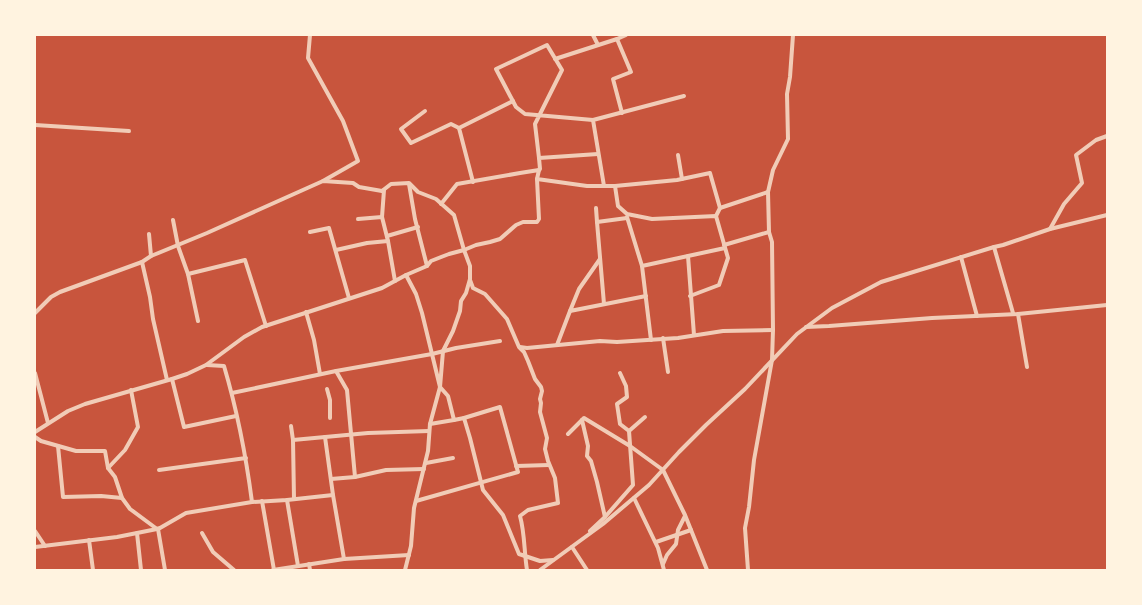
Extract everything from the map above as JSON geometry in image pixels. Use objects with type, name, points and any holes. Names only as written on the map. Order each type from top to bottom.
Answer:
[{"type":"street","points":[[35,313],[51,297],[60,292],[142,262],[151,256],[178,246],[323,181],[358,162],[343,121],[308,58],[310,35]]},
{"type":"street","points":[[593,35],[598,46]]},
{"type":"street","points":[[555,59],[598,46],[626,35]]},
{"type":"street","points":[[748,570],[745,528],[749,507],[754,460],[772,360],[774,330],[772,242],[769,232],[768,192],[773,170],[788,139],[787,94],[790,77],[792,35]]},
{"type":"street","points":[[617,39],[631,72],[613,79],[622,112]]},
{"type":"street","points":[[35,432],[68,411],[84,404],[187,374],[206,365],[244,337],[266,326],[382,288],[427,266],[432,261],[476,245],[500,239],[516,225],[523,222],[537,222],[539,219],[538,179],[540,169],[535,124],[540,115],[562,70],[547,45],[496,69],[516,107],[525,114],[540,115],[593,120],[684,96]]},
{"type":"street","points":[[459,128],[513,101]]},
{"type":"street","points":[[425,111],[401,129],[411,143],[451,124],[459,128],[473,182]]},
{"type":"street","points":[[593,120],[604,186]]},
{"type":"street","points":[[35,125],[129,131]]},
{"type":"street","points":[[1050,229],[1064,204],[1082,183],[1076,155],[1096,140],[1107,136]]},
{"type":"street","points":[[539,158],[598,154]]},
{"type":"street","points":[[678,154],[682,179]]},
{"type":"street","points":[[441,204],[458,184],[539,170]]},
{"type":"street","points":[[538,179],[587,186],[615,186],[682,179],[710,173],[720,208],[716,216],[728,258],[719,285],[690,296]]},
{"type":"street","points":[[323,181],[353,183],[359,187],[382,191],[391,184],[409,183],[418,192],[436,199],[454,215],[470,266],[470,280],[466,293],[461,301],[460,311],[443,351],[440,388],[430,424],[426,464],[414,508],[411,546],[405,570]]},
{"type":"street","points":[[409,183],[427,266]]},
{"type":"street","points":[[615,186],[618,206],[627,214],[652,219],[716,216]]},
{"type":"street","points":[[384,190],[382,217],[388,239],[395,282]]},
{"type":"street","points":[[720,208],[768,192]]},
{"type":"street","points":[[596,208],[604,304]]},
{"type":"street","points":[[625,212],[642,266],[651,340]]},
{"type":"street","points":[[540,570],[603,524],[649,485],[706,425],[745,390],[797,334],[832,308],[881,282],[1003,245],[1050,229],[1107,215]]},
{"type":"street","points":[[358,219],[382,217]]},
{"type":"street","points":[[597,222],[627,218]]},
{"type":"street","points":[[173,220],[178,246],[188,274],[198,321]]},
{"type":"street","points":[[336,250],[388,239],[418,227]]},
{"type":"street","points":[[310,232],[329,228],[349,298]]},
{"type":"street","points":[[642,266],[725,247],[769,232]]},
{"type":"street","points":[[149,234],[151,256]]},
{"type":"street","points":[[994,247],[1016,314],[1027,368]]},
{"type":"street","points":[[688,256],[694,335]]},
{"type":"street","points":[[961,257],[977,316]]},
{"type":"street","points":[[557,345],[579,289],[600,259]]},
{"type":"street","points":[[188,274],[245,260],[266,326]]},
{"type":"street","points":[[142,262],[167,380]]},
{"type":"street","points":[[406,275],[416,294],[427,332],[440,388],[448,396],[454,420]]},
{"type":"street","points":[[470,280],[473,288],[485,294],[506,319],[519,347],[524,352],[535,379],[542,391],[540,399],[540,412],[547,438],[545,449],[554,478],[558,503],[528,510],[520,516],[527,570]]},
{"type":"street","points":[[570,311],[646,296]]},
{"type":"street","points":[[806,327],[1016,314],[1107,305]]},
{"type":"street","points":[[306,312],[314,340],[320,374]]},
{"type":"street","points":[[519,347],[527,348],[600,341],[617,342],[678,338],[723,331],[774,330]]},
{"type":"street","points":[[663,338],[668,372]]},
{"type":"street","points":[[232,393],[320,374],[500,341]]},
{"type":"street","points":[[206,365],[224,366],[232,393],[246,458],[252,502]]},
{"type":"street","points":[[336,371],[347,390],[354,477]]},
{"type":"street","points":[[35,373],[48,423]]},
{"type":"street","points":[[580,541],[605,517],[633,485],[629,431],[620,424],[617,404],[627,397],[626,386],[620,373]]},
{"type":"street","points":[[172,379],[184,427],[236,416]]},
{"type":"street","points":[[327,389],[330,400],[330,418]]},
{"type":"street","points":[[108,468],[125,450],[138,427],[131,390]]},
{"type":"street","points":[[416,500],[518,472],[500,407],[464,418],[430,424]]},
{"type":"street","points":[[629,431],[645,417]]},
{"type":"street","points":[[464,418],[483,490],[503,515],[519,554],[540,561],[553,560]]},
{"type":"street","points":[[568,434],[584,418],[630,446],[663,470],[685,516],[707,570]]},
{"type":"street","points":[[582,420],[588,446],[587,456],[597,482],[605,517]]},
{"type":"street","points":[[291,426],[293,440],[294,499]]},
{"type":"street","points":[[293,440],[429,431]]},
{"type":"street","points":[[35,437],[41,441],[76,451],[105,451],[108,468],[115,477],[122,498],[130,509],[157,529],[165,570]]},
{"type":"street","points":[[325,437],[344,559]]},
{"type":"street","points":[[58,446],[63,497],[101,496],[122,498]]},
{"type":"street","points":[[160,470],[246,458]]},
{"type":"street","points":[[426,464],[453,458]]},
{"type":"street","points":[[516,466],[549,465]]},
{"type":"street","points":[[331,478],[354,477],[386,470],[424,469]]},
{"type":"street","points":[[35,547],[117,537],[157,529],[186,513],[252,502],[333,495]]},
{"type":"street","points":[[634,498],[656,542],[664,568]]},
{"type":"street","points":[[287,500],[298,566]]},
{"type":"street","points":[[262,501],[273,570],[344,559],[409,555]]},
{"type":"street","points":[[664,568],[667,555],[676,544],[678,530],[685,516]]},
{"type":"street","points":[[656,542],[691,530]]},
{"type":"street","points":[[35,531],[45,546]]},
{"type":"street","points":[[138,533],[141,570]]},
{"type":"street","points":[[202,533],[214,552],[234,570]]},
{"type":"street","points":[[89,540],[93,570]]},
{"type":"street","points":[[572,547],[587,570]]},
{"type":"street","points":[[309,564],[310,570]]}]
